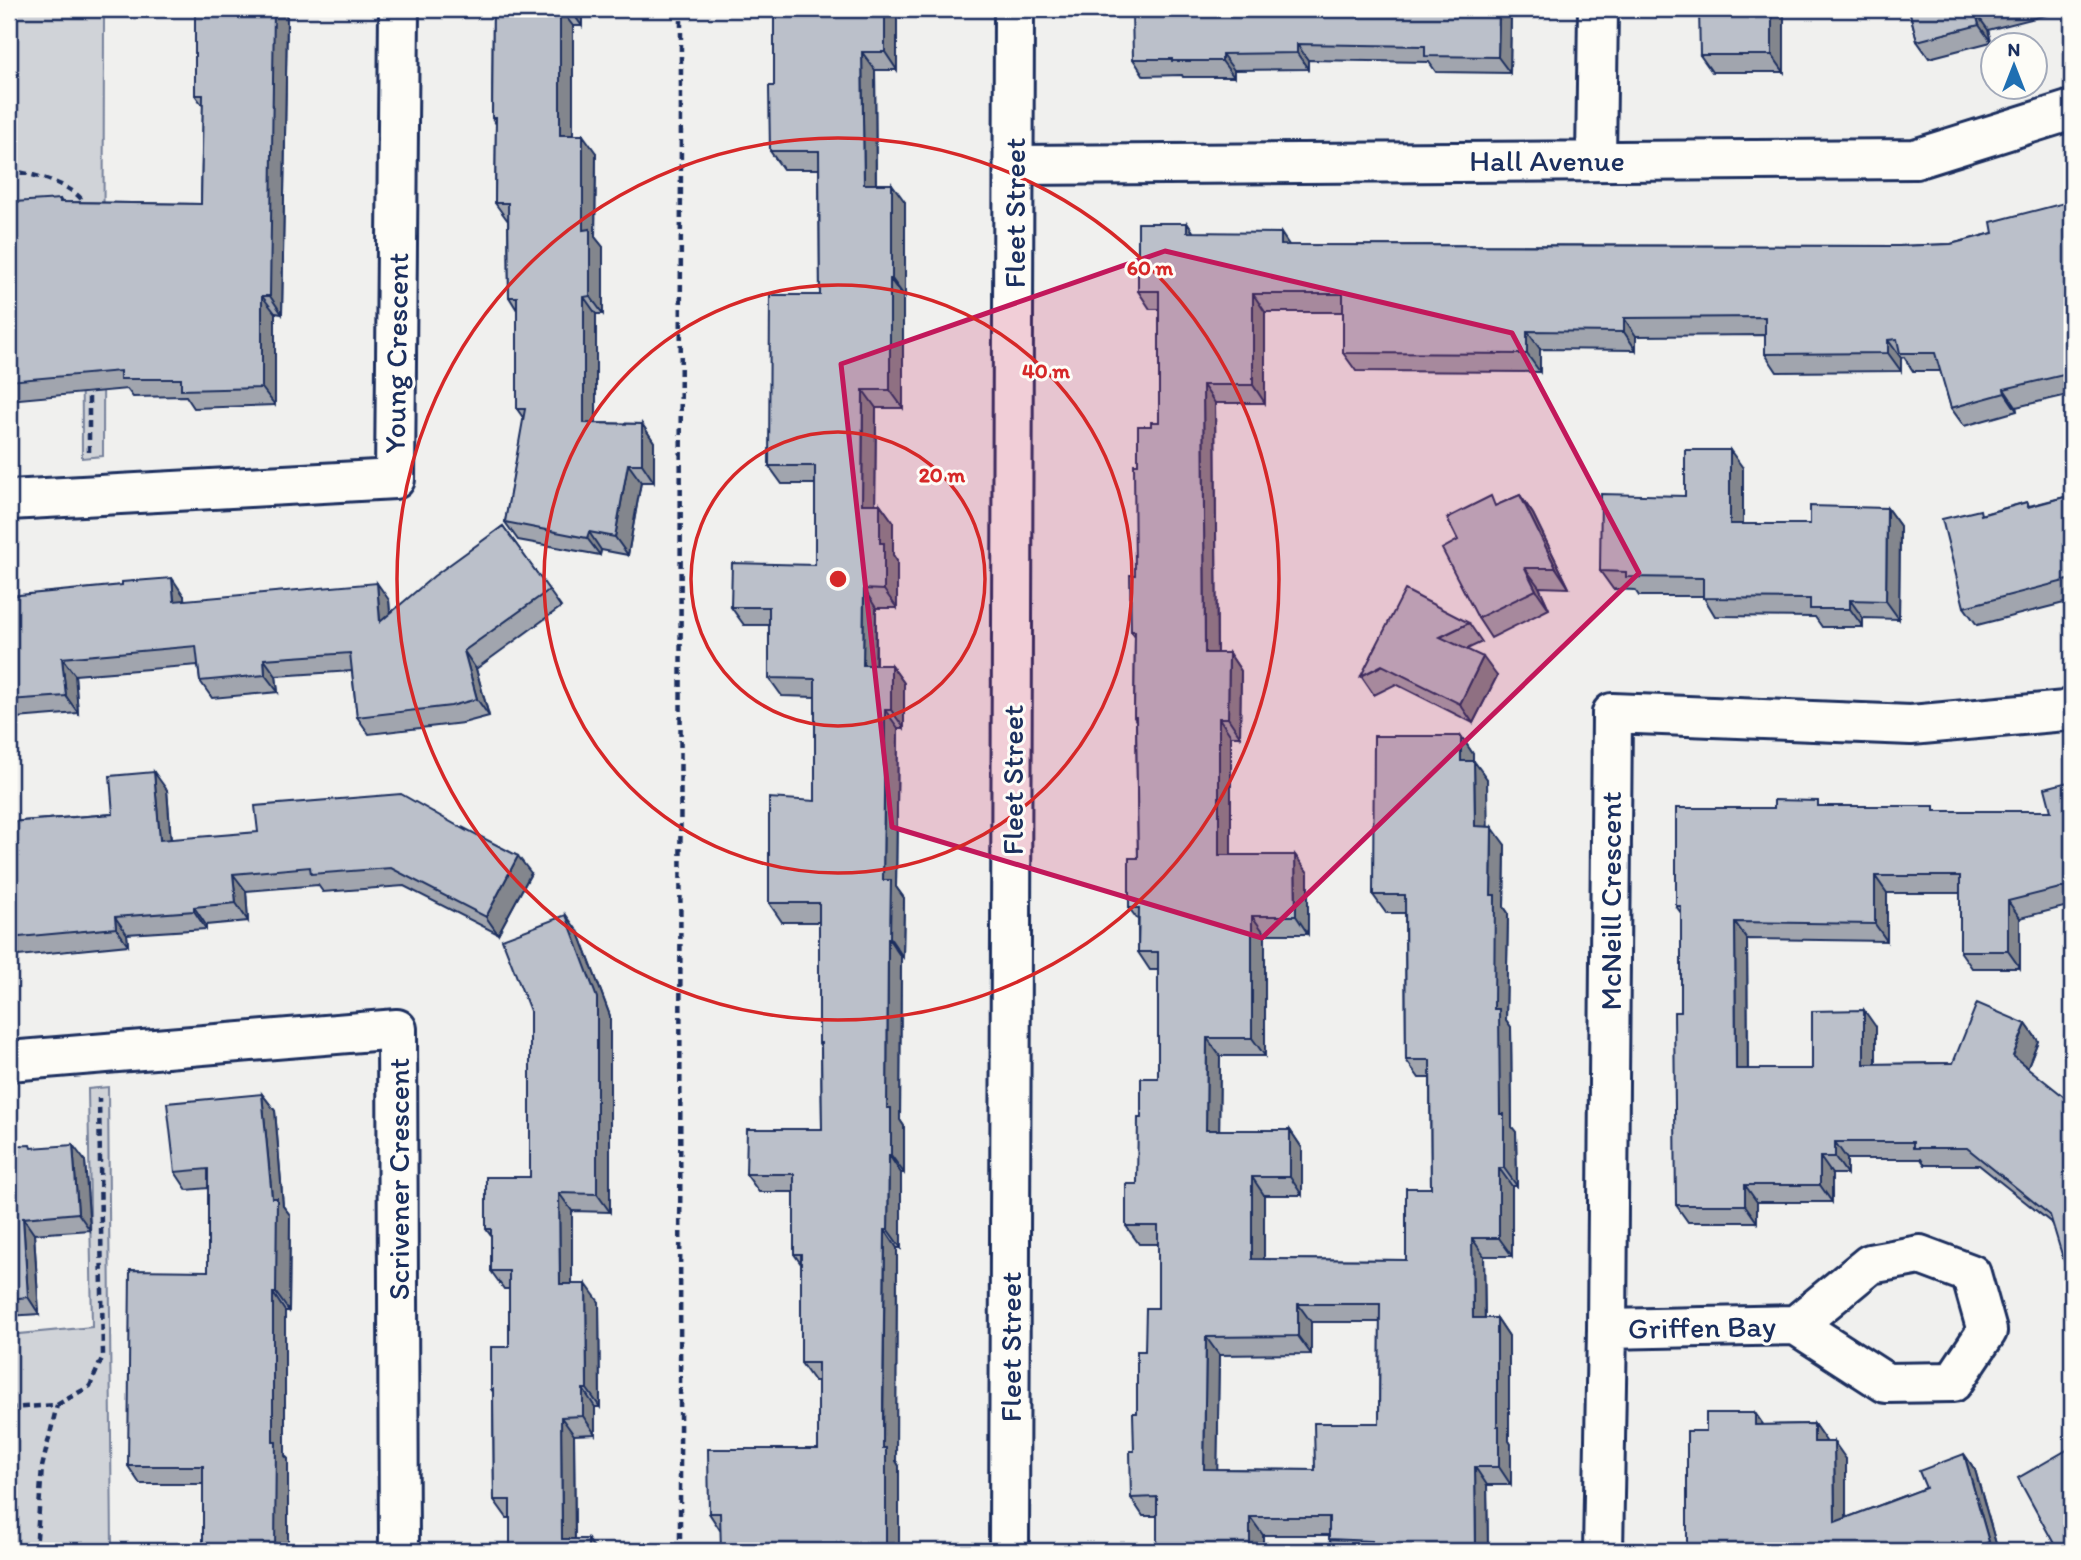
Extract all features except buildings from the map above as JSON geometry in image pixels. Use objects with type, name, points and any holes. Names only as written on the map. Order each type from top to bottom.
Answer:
[{"type":"street","name":"Young Crescent","points":[[9,500],[394,480],[399,9]]},
{"type":"street","name":"Fleet Street","points":[[1009,1551],[1014,9]]},
{"type":"street","points":[[1597,160],[1598,9]]},
{"type":"street","name":"Hall Avenue","points":[[1015,165],[1915,159],[2072,110]]},
{"type":"street","name":"McNeill Crescent","points":[[1603,1551],[1612,713],[1911,725],[2066,711],[2072,708]]},
{"type":"street","name":"Scrivener Crescent","points":[[9,1061],[397,1029],[399,1551]]},
{"type":"street","name":"Griffen Bay","points":[[1607,1329],[1796,1325],[1886,1382],[1953,1382],[1987,1331],[1971,1274],[1920,1255],[1870,1264],[1796,1325]]},
{"type":"path","points":[[680,1551],[681,9]]},
{"type":"path","points":[[9,152],[12,171],[56,182],[82,197],[86,207]]},
{"type":"path","points":[[89,376],[89,456]]},
{"type":"path","points":[[9,1408],[58,1405],[90,1386],[103,1356],[99,1090]]},
{"type":"path","points":[[36,1551],[42,1467],[58,1405]]},
{"type":"highlighted area","points":[[1165,251],[1512,333],[1639,573],[1262,938],[892,827],[841,364]]},
{"type":"shaded area","points":[[9,9],[104,9],[103,456],[82,458],[81,210],[9,216]]},
{"type":"shaded area","points":[[108,1087],[112,1551],[9,1551],[9,1335],[92,1327],[88,1089]]}]
